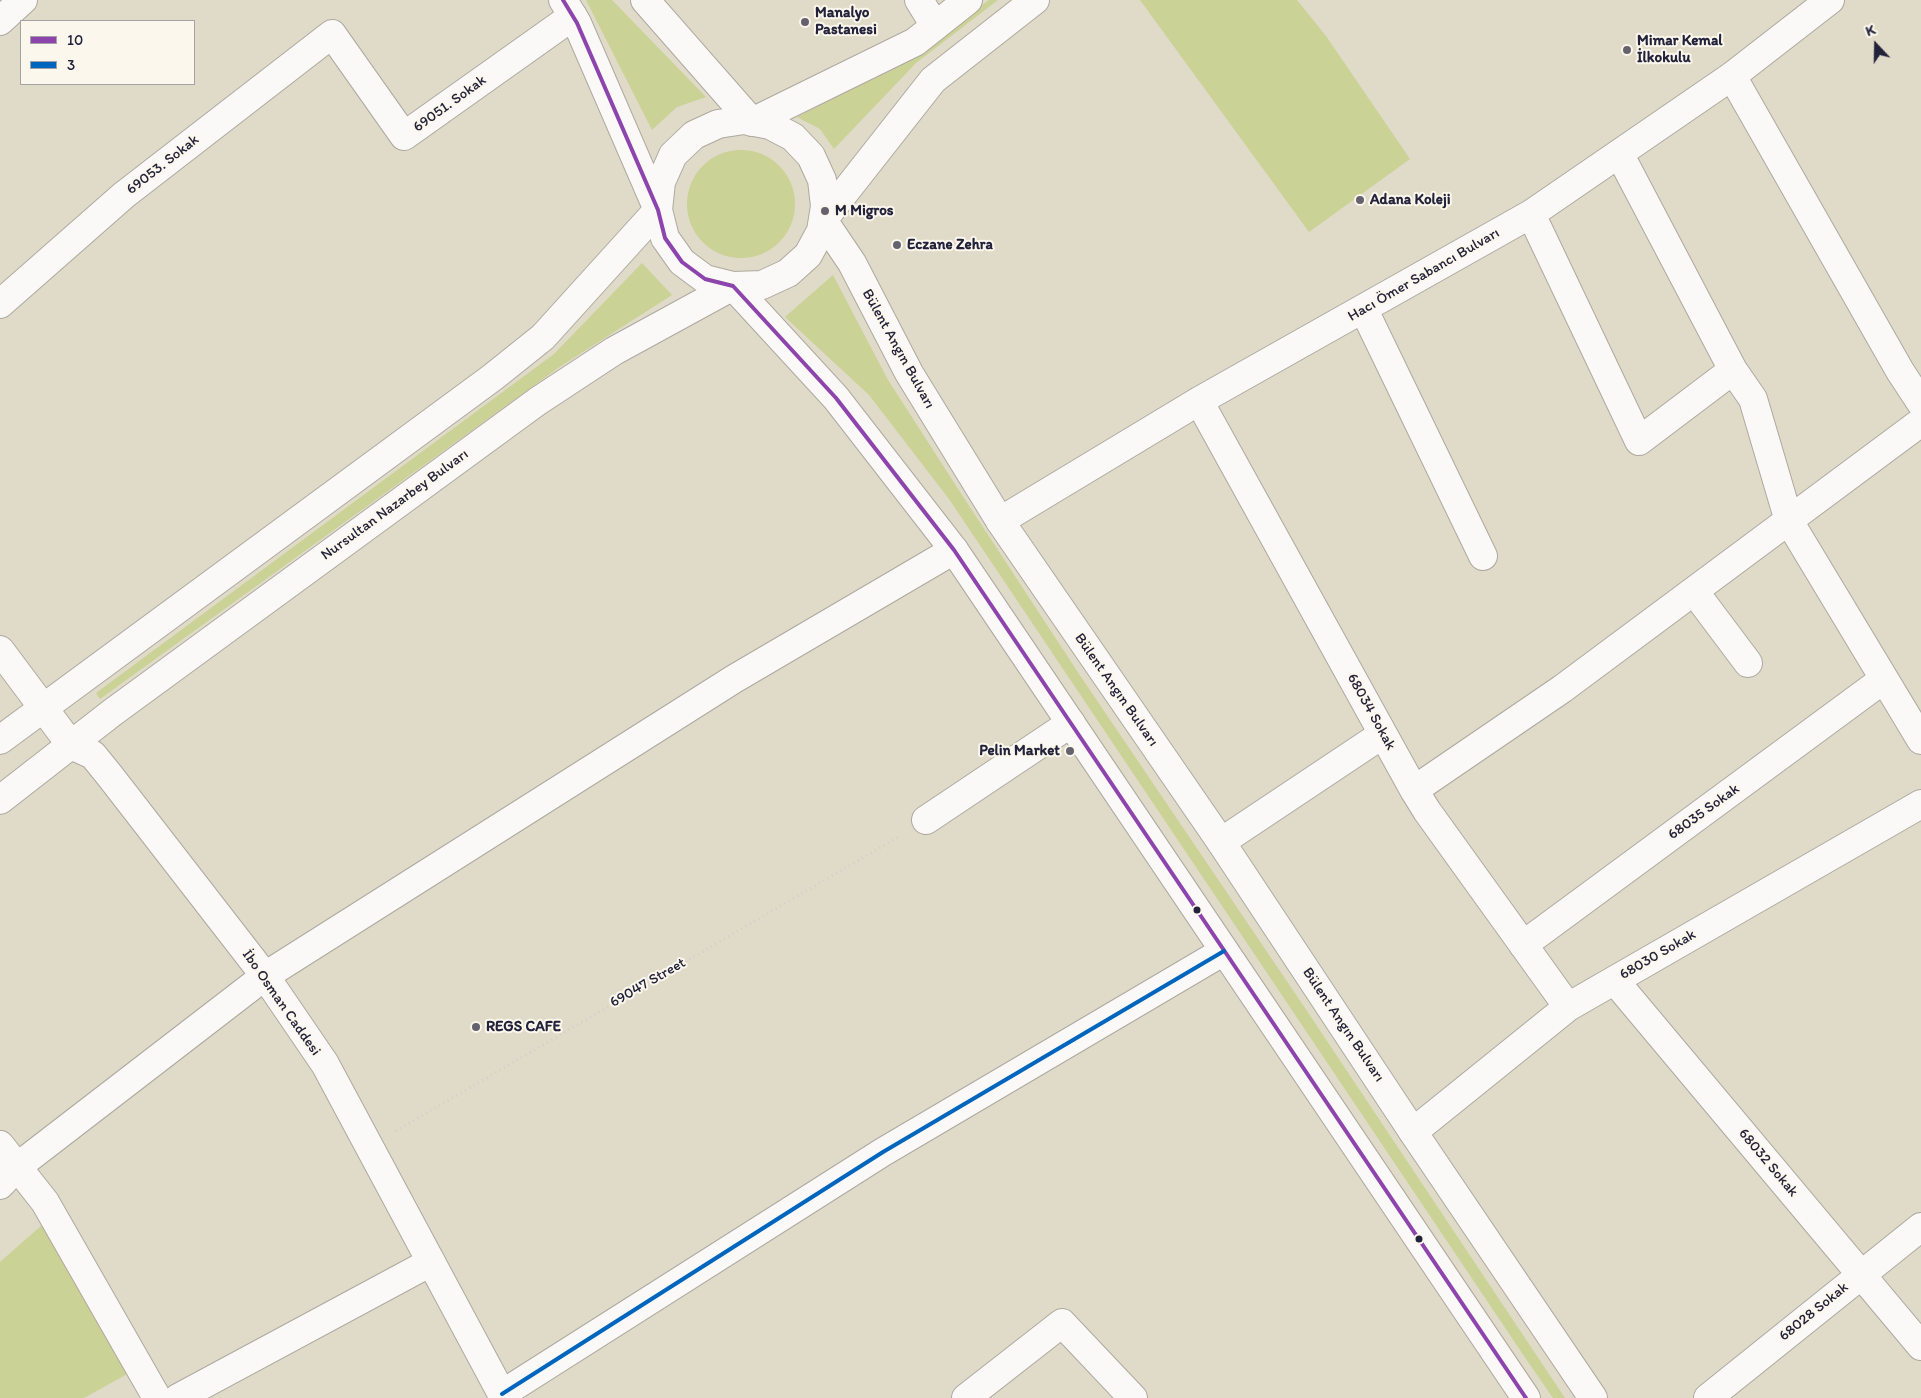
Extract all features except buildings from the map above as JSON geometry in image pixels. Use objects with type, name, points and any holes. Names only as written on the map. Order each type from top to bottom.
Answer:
[{"type":"street","points":[[0,21],[23,0]]},
{"type":"street","points":[[645,0],[752,122]]},
{"type":"street","points":[[919,0],[936,26]]},
{"type":"street","points":[[752,122],[915,42],[968,0]]},
{"type":"street","points":[[823,220],[933,80],[1035,0]]},
{"type":"street","name":"Hacı Ömer Sabancı Bulvarı","points":[[1000,522],[1199,401],[1364,310],[1531,214],[1620,155],[1732,76],[1830,0]]},
{"type":"street","points":[[0,740],[500,372],[542,337],[658,210],[661,182],[673,155],[694,135],[718,124],[744,120],[770,125],[792,137],[811,156],[822,180],[825,206],[821,232],[808,255],[788,273],[762,285],[733,286],[705,279],[682,262],[665,238],[658,210],[568,8]]},
{"type":"street","name":"69051. Sokak","points":[[332,34],[404,136],[568,8]]},
{"type":"street","name":"69053. Sokak","points":[[0,304],[124,195],[332,34]]},
{"type":"street","points":[[1732,76],[1895,363],[1921,402]]},
{"type":"street","points":[[1620,155],[1733,370],[1752,399],[1789,521],[1921,740]]},
{"type":"street","points":[[1531,214],[1639,441],[1733,370]]},
{"type":"street","name":"Bülent Angın Bulvarı","points":[[823,220],[852,263],[909,373],[1000,522],[1221,842],[1413,1132],[1593,1398]]},
{"type":"street","points":[[733,286],[836,398],[954,550],[1526,1398]]},
{"type":"street","name":"Nursultan Nazarbey Bulvarı","points":[[0,800],[129,700],[538,401],[614,351],[733,286]]},
{"type":"street","points":[[1364,310],[1483,556]]},
{"type":"street","name":"68034 Sokak","points":[[1199,401],[1414,790],[1427,811],[1568,1007]]},
{"type":"street","points":[[1414,790],[1562,689],[1921,422]]},
{"type":"street","points":[[9,1176],[265,976],[734,679],[954,550]]},
{"type":"street","points":[[1694,591],[1748,663]]},
{"type":"street","name":"İbo Osman Caddesi","points":[[0,650],[71,745],[93,755],[265,976],[325,1064],[503,1396]]},
{"type":"street","name":"68035 Sokak","points":[[1523,945],[1884,679]]},
{"type":"street","points":[[926,820],[1071,723]]},
{"type":"street","points":[[1221,842],[1383,734]]},
{"type":"street","name":"68030 Sokak","points":[[1413,1132],[1568,1007],[1921,804]]},
{"type":"street","points":[[503,1396],[883,1152],[1224,951]]},
{"type":"street","name":"68032 Sokak","points":[[1615,981],[1921,1346]]},
{"type":"street","points":[[0,1145],[9,1176],[45,1202],[157,1398]]},
{"type":"street","name":"68028 Sokak","points":[[1708,1398],[1921,1227]]},
{"type":"street","points":[[178,1398],[431,1262]]},
{"type":"street","points":[[966,1398],[1062,1323],[1133,1398]]},
{"type":"path","name":"69047 Street","points":[[369,1146],[926,820]]},
{"type":"green space","points":[[586,0],[612,0],[706,97],[677,107],[652,130]]},
{"type":"green space","points":[[989,0],[998,0],[916,63],[834,149],[820,129],[797,117],[911,58]]},
{"type":"green space","points":[[1140,0],[1297,0],[1326,36],[1410,159],[1309,232]]},
{"type":"green space","points":[[741,150],[762,154],[779,166],[791,183],[795,204],[791,225],[779,242],[762,254],[741,258],[720,254],[703,242],[691,225],[687,204],[691,183],[703,166],[720,154]]},
{"type":"green space","points":[[642,263],[672,295],[561,366],[100,699],[96,693],[554,354]]},
{"type":"green space","points":[[833,275],[888,380],[960,492],[1079,674],[1565,1398],[1553,1398],[1524,1356],[949,499],[869,395],[785,317]]},
{"type":"green space","points":[[42,1225],[129,1373],[84,1398],[0,1398],[0,1262]]},
{"type":"transit line","name":"10","points":[[563,0],[577,23],[658,210],[665,238],[682,262],[705,279],[733,286],[836,398],[954,550],[1526,1398]]},
{"type":"transit line","name":"3","points":[[502,1394],[883,1152],[1224,951]]},
{"type":"place","name":"Manalyo Pastanesi","points":[[805,22]]},
{"type":"place","name":"Mimar Kemal İlkokulu","points":[[1627,50]]},
{"type":"place","name":"Adana Koleji","points":[[1360,200]]},
{"type":"place","name":"M Migros","points":[[825,211]]},
{"type":"place","name":"Eczane Zehra","points":[[897,245]]},
{"type":"place","name":"Pelin Market","points":[[1070,751]]},
{"type":"place","name":"REGS CAFE","points":[[476,1027]]}]
